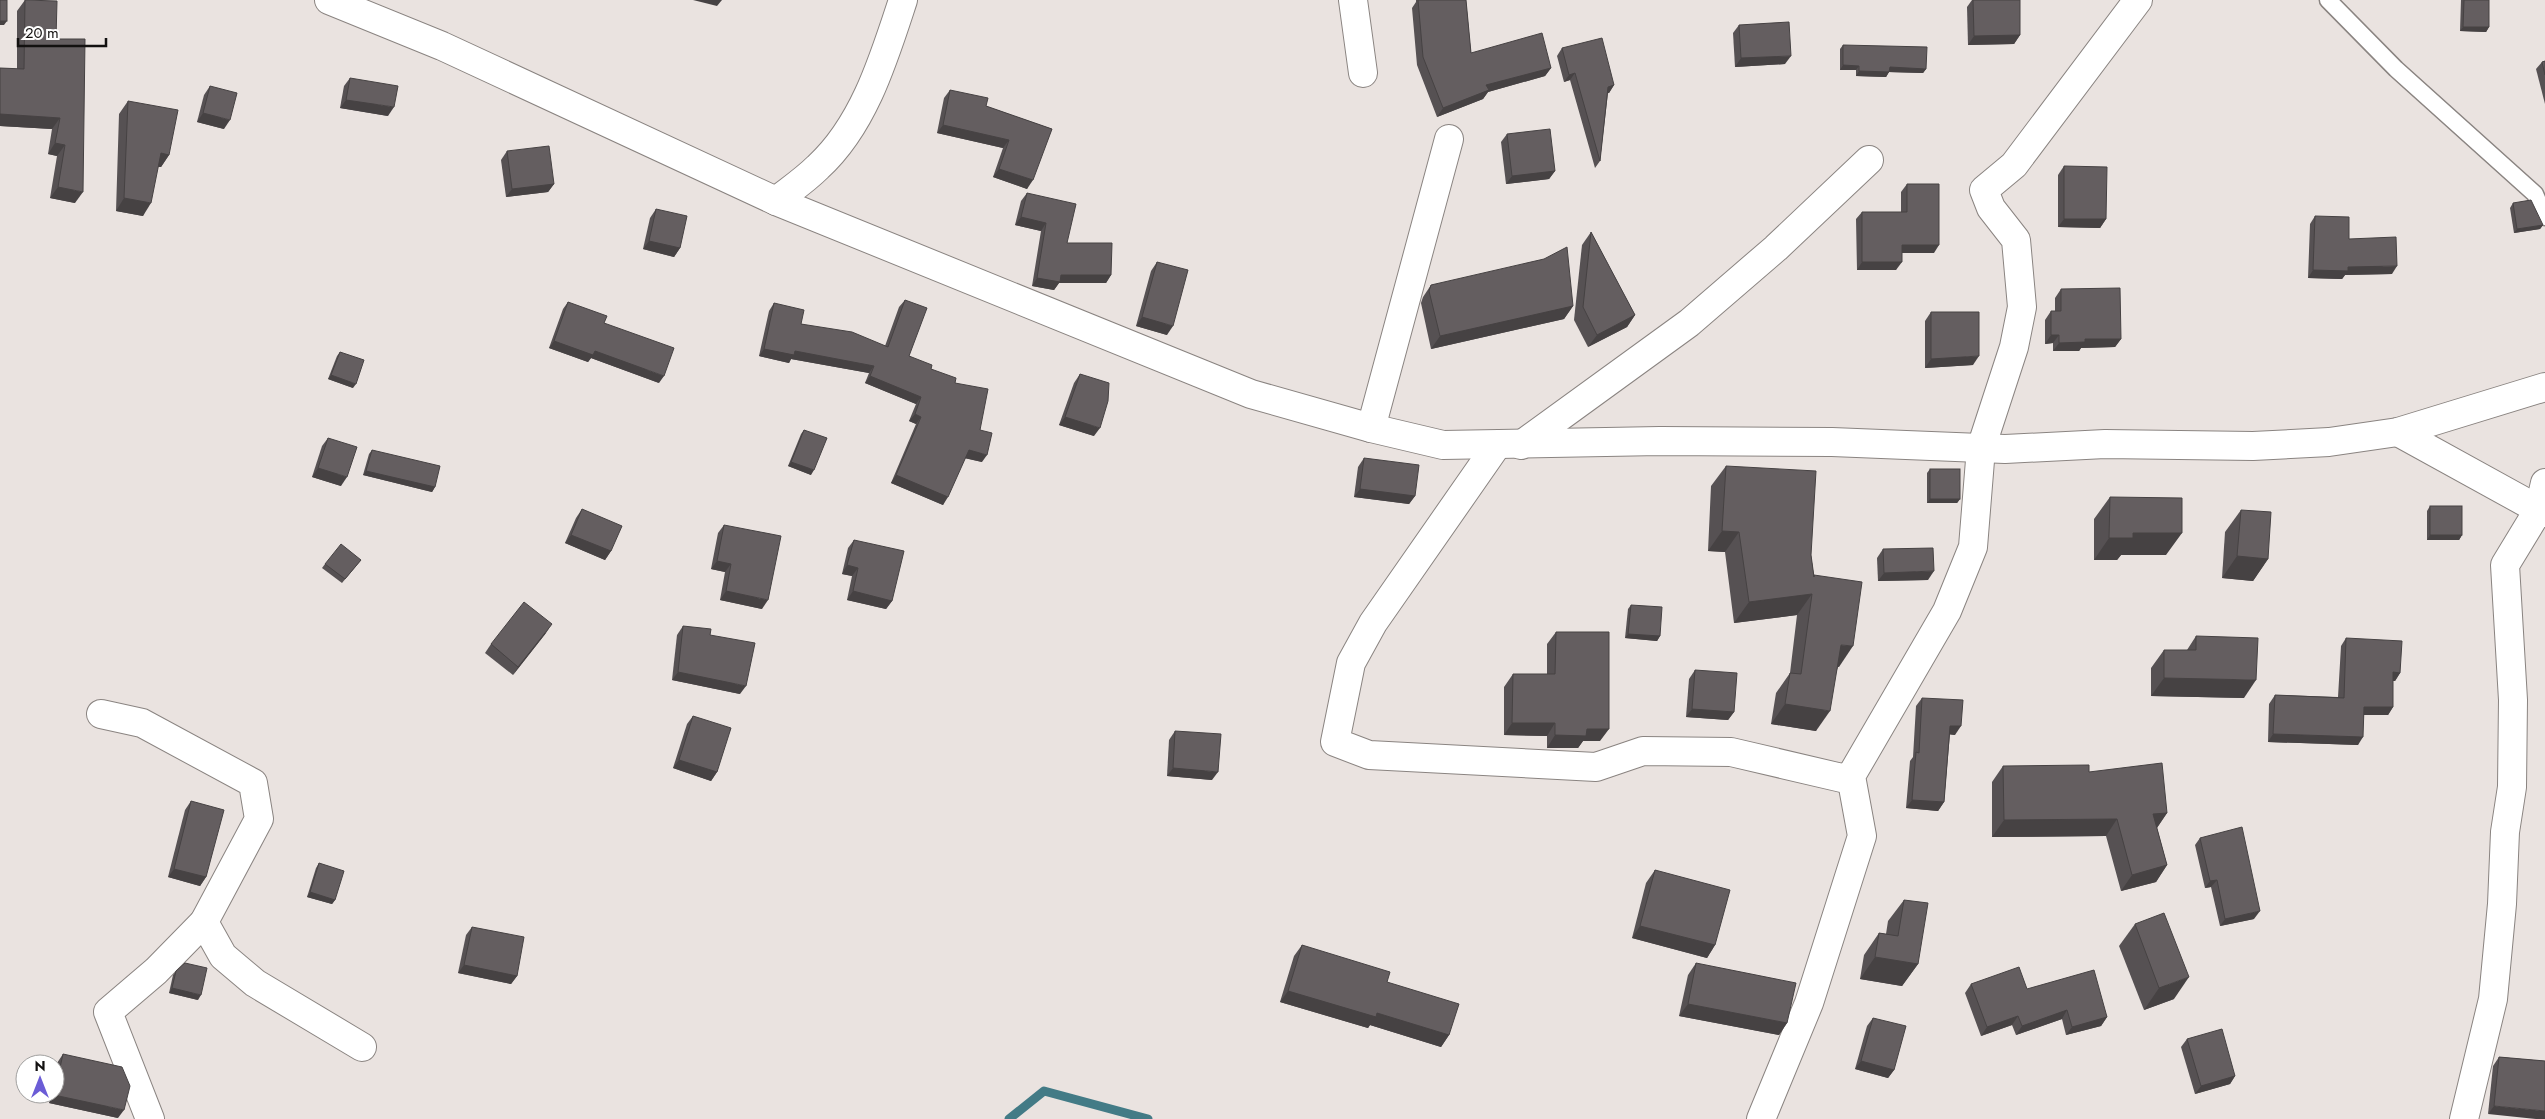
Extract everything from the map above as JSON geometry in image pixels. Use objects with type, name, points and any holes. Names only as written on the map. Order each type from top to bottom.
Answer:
[{"type":"street","points":[[328,0],[442,46],[776,201],[1252,394],[1371,428],[1443,445],[1660,441],[1832,442],[1980,448],[2105,444],[2253,446],[2329,442],[2398,432],[2545,387]]},
{"type":"street","points":[[776,201],[819,167],[850,130],[882,63],[903,0]]},
{"type":"street","points":[[1353,0],[1363,73]]},
{"type":"street","points":[[1761,1119],[1809,1003],[1862,836],[1851,776],[1947,611],[1974,547],[1980,448],[2014,347],[2022,306],[2016,240],[1991,208],[1984,190],[2014,165],[2138,0]]},
{"type":"street","points":[[1371,428],[1449,139]]},
{"type":"street","points":[[1851,776],[1842,778],[1731,752],[1643,751],[1596,767],[1369,755],[1335,742],[1351,663],[1373,623],[1509,445],[1689,323],[1776,248],[1870,160]]},
{"type":"street","points":[[2398,432],[2542,511]]},
{"type":"street","points":[[2464,1119],[2493,999],[2502,904],[2505,832],[2512,787],[2513,700],[2505,564],[2542,511],[2545,482]]},
{"type":"street","points":[[101,714],[142,723],[253,783],[259,819],[204,922],[156,971],[108,1012],[150,1119]]},
{"type":"street","points":[[204,922],[223,956],[255,983],[362,1047]]},
{"type":"lane","points":[[2328,0],[2396,69],[2535,194],[2545,217]]},
{"type":"building","points":[[0,0],[7,0],[7,21],[0,21]]},
{"type":"building","points":[[25,0],[57,1],[56,39],[85,39],[83,192],[58,187],[65,145],[55,143],[60,118],[0,114],[0,68],[24,69]]},
{"type":"building","points":[[1418,0],[1466,0],[1471,53],[1542,33],[1551,68],[1486,85],[1489,90],[1443,108],[1423,57]]},
{"type":"building","points":[[1973,0],[2020,0],[2020,35],[1974,36]]},
{"type":"building","points":[[2464,0],[2489,0],[2489,27],[2463,27]]},
{"type":"building","points":[[1789,22],[1791,56],[1741,58],[1739,25]]},
{"type":"building","points":[[1602,38],[1614,85],[1608,87],[1600,161],[1575,73],[1569,75],[1562,48]]},
{"type":"building","points":[[1843,45],[1927,47],[1926,69],[1890,67],[1889,72],[1859,71],[1859,66],[1843,65]]},
{"type":"building","points":[[2545,61],[2545,75],[2542,62]]},
{"type":"building","points":[[350,78],[398,86],[394,107],[346,100]]},
{"type":"building","points":[[210,86],[237,93],[230,120],[203,113]]},
{"type":"building","points":[[950,90],[988,98],[986,106],[1052,129],[1033,180],[999,169],[1009,140],[943,125]]},
{"type":"building","points":[[128,101],[178,110],[169,155],[161,153],[151,203],[124,198]]},
{"type":"building","points":[[1550,129],[1555,171],[1512,176],[1507,134]]},
{"type":"building","points":[[549,146],[554,184],[512,189],[507,151]]},
{"type":"building","points":[[2064,166],[2107,167],[2106,219],[2064,219]]},
{"type":"building","points":[[1907,184],[1939,184],[1939,245],[1902,245],[1902,262],[1862,262],[1862,212],[1907,212]]},
{"type":"building","points":[[1027,193],[1076,204],[1067,243],[1112,243],[1111,275],[1061,275],[1060,282],[1037,278],[1046,223],[1021,217]]},
{"type":"building","points":[[2531,200],[2543,225],[2517,229],[2513,203]]},
{"type":"building","points":[[656,209],[687,216],[680,248],[649,241]]},
{"type":"building","points":[[2315,216],[2349,217],[2349,239],[2396,237],[2397,266],[2348,267],[2348,271],[2313,270]]},
{"type":"building","points":[[1591,232],[1635,315],[1597,335],[1583,307]]},
{"type":"building","points":[[1567,247],[1573,306],[1440,336],[1429,291],[1431,285],[1544,259]]},
{"type":"building","points":[[1157,262],[1188,270],[1173,326],[1142,317]]},
{"type":"building","points":[[2120,288],[2121,339],[2085,339],[2085,342],[2059,343],[2059,335],[2051,335],[2051,311],[2061,311],[2061,289]]},
{"type":"building","points":[[905,300],[927,308],[909,356],[932,365],[931,369],[956,378],[955,383],[988,389],[980,430],[992,433],[987,455],[969,450],[948,497],[896,475],[921,417],[915,414],[921,397],[870,376],[874,366],[795,351],[794,355],[764,349],[774,303],[804,310],[801,324],[852,332],[888,347]]},
{"type":"building","points":[[568,302],[607,316],[604,323],[674,348],[664,376],[595,351],[593,355],[554,341]]},
{"type":"building","points":[[1931,312],[1979,312],[1979,356],[1931,359]]},
{"type":"building","points":[[340,352],[364,360],[356,384],[331,375]]},
{"type":"building","points":[[1080,374],[1109,383],[1108,401],[1100,428],[1065,417]]},
{"type":"building","points":[[804,430],[827,438],[814,470],[791,462]]},
{"type":"building","points":[[328,438],[357,447],[347,477],[318,468]]},
{"type":"building","points":[[372,450],[440,466],[435,487],[366,471]]},
{"type":"building","points":[[1364,458],[1419,465],[1415,496],[1360,489]]},
{"type":"building","points":[[1726,466],[1816,471],[1811,555],[1814,577],[1814,575],[1862,582],[1853,646],[1841,645],[1830,711],[1785,704],[1790,673],[1801,674],[1812,594],[1749,602],[1739,532],[1722,531]]},
{"type":"building","points":[[1930,469],[1960,469],[1960,499],[1930,499]]},
{"type":"building","points":[[2110,497],[2182,498],[2182,533],[2133,533],[2133,538],[2109,538]]},
{"type":"building","points":[[2430,506],[2462,506],[2462,535],[2430,535]]},
{"type":"building","points":[[582,509],[622,526],[611,551],[571,535]]},
{"type":"building","points":[[2241,510],[2271,512],[2268,559],[2237,556]]},
{"type":"building","points":[[724,525],[781,536],[768,600],[726,591],[731,564],[717,561]]},
{"type":"building","points":[[854,540],[904,551],[892,601],[853,591],[858,568],[847,565]]},
{"type":"building","points":[[341,544],[361,560],[345,579],[325,564]]},
{"type":"building","points":[[1933,548],[1934,571],[1884,573],[1883,549]]},
{"type":"building","points":[[524,602],[552,624],[518,667],[491,644]]},
{"type":"building","points":[[1631,605],[1662,607],[1660,636],[1628,634]]},
{"type":"building","points":[[683,626],[711,629],[710,635],[755,643],[746,686],[678,672]]},
{"type":"building","points":[[1556,632],[1609,632],[1609,729],[1587,729],[1586,736],[1555,735],[1555,723],[1512,723],[1513,674],[1555,674]]},
{"type":"building","points":[[2196,636],[2258,638],[2256,680],[2164,678],[2164,650],[2196,650]]},
{"type":"building","points":[[2346,638],[2402,641],[2400,673],[2393,672],[2393,707],[2364,707],[2363,737],[2273,734],[2275,695],[2344,698]]},
{"type":"building","points":[[1695,670],[1737,673],[1734,712],[1692,709]]},
{"type":"building","points":[[1922,698],[1963,700],[1961,726],[1950,726],[1944,802],[1912,800],[1916,752],[1919,753]]},
{"type":"building","points":[[693,716],[731,728],[717,772],[679,760]]},
{"type":"building","points":[[1175,731],[1221,734],[1218,772],[1173,768]]},
{"type":"building","points":[[2162,763],[2167,813],[2153,814],[2167,865],[2132,875],[2117,819],[2004,820],[2003,766],[2089,765],[2089,772]]},
{"type":"building","points":[[191,801],[224,810],[206,877],[174,869]]},
{"type":"building","points":[[2242,827],[2260,911],[2225,919],[2217,880],[2210,881],[2200,838]]},
{"type":"building","points":[[319,863],[344,871],[335,900],[310,892]]},
{"type":"building","points":[[1655,870],[1730,890],[1715,945],[1640,926]]},
{"type":"building","points":[[1904,900],[1928,903],[1918,964],[1875,957],[1879,933],[1898,936]]},
{"type":"building","points":[[2164,913],[2189,977],[2159,988],[2135,924]]},
{"type":"building","points":[[472,927],[524,937],[517,976],[464,965]]},
{"type":"building","points":[[1302,945],[1390,972],[1387,982],[1459,1004],[1449,1035],[1377,1013],[1376,1017],[1288,991]]},
{"type":"building","points":[[185,963],[207,968],[201,995],[172,988],[176,971]]},
{"type":"building","points":[[1696,963],[1796,983],[1787,1023],[1688,1004]]},
{"type":"building","points":[[2019,967],[2027,989],[2094,970],[2107,1017],[2072,1027],[2067,1010],[2022,1026],[2018,1016],[1987,1027],[1971,984]]},
{"type":"building","points":[[1873,1018],[1906,1026],[1894,1070],[1861,1061]]},
{"type":"building","points":[[2222,1029],[2235,1076],[2201,1086],[2187,1039]]},
{"type":"building","points":[[65,1054],[122,1067],[130,1086],[124,1110],[65,1097]]},
{"type":"building","points":[[2499,1057],[2545,1061],[2545,1111],[2494,1106]]},
{"type":"waterway","points":[[1009,1119],[1044,1091],[1148,1119]]}]
